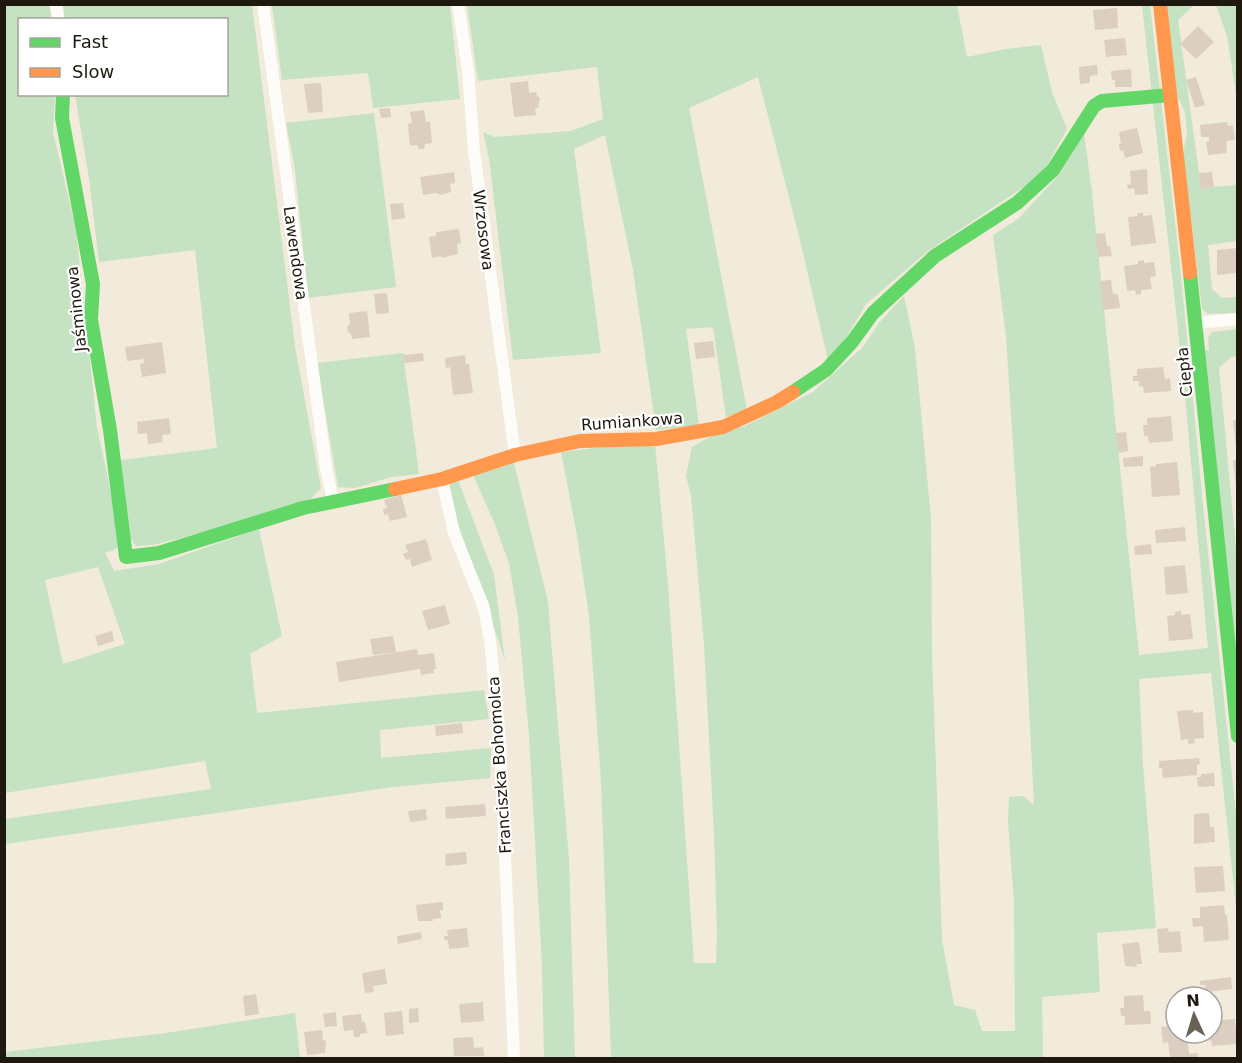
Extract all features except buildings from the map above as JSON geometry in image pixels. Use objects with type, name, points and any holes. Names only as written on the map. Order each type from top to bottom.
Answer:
[{"type":"street","name":"Lawendowa","points":[[263,4],[326,468],[333,501]]},
{"type":"street","name":"Wrzosowa","points":[[458,4],[468,71],[474,151],[515,455]]},
{"type":"street","name":"Ciepła","points":[[1160,4],[1196,323],[1238,736]]},
{"type":"street","name":"Rumiankowa","points":[[126,557],[159,553],[303,508],[442,479],[515,455],[580,441],[656,439],[723,426],[777,402],[826,370],[852,342],[873,313],[935,256],[1017,203],[1053,170],[1094,106],[1102,101],[1170,95]]},
{"type":"street","name":"Jaśminowa","points":[[63,96],[62,118],[93,284],[91,320],[110,430],[126,557]]},
{"type":"street","points":[[1196,323],[1238,319]]},
{"type":"street","name":"Franciszka Bohomolca","points":[[442,479],[454,533],[484,609],[490,641],[500,741],[514,1059]]},
{"type":"green space","points":[[5,5],[49,5],[52,18],[18,18],[18,96],[55,96],[53,132],[76,230],[97,427],[116,517],[118,546],[113,551],[105,552],[114,571],[159,564],[259,529],[282,636],[250,654],[257,713],[484,690],[489,719],[380,730],[381,758],[491,748],[490,778],[393,787],[5,844],[5,819],[211,789],[205,761],[5,793]],"holes":[[[98,567],[125,644],[63,664],[45,580]]]},
{"type":"green space","points":[[63,5],[252,5],[295,346],[321,488],[308,502],[256,519],[153,545],[136,546],[127,533],[121,460],[217,448],[195,250],[99,262],[89,178],[75,96],[228,96],[228,18],[65,18]]},
{"type":"green space","points":[[272,5],[450,5],[460,99],[373,108],[368,73],[282,80]]},
{"type":"green space","points":[[467,5],[957,5],[967,57],[1041,45],[1052,92],[1067,129],[1047,166],[1031,182],[928,251],[866,304],[843,343],[828,360],[758,77],[689,108],[747,410],[726,417],[713,327],[686,329],[699,425],[656,430],[633,270],[605,135],[574,149],[601,353],[513,360],[489,158],[483,132],[495,137],[571,131],[603,119],[597,67],[478,81]]},
{"type":"green space","points":[[1142,5],[1150,5],[1180,266],[1237,822],[1237,917],[1211,673],[1139,679],[1143,765],[1156,928],[1097,933],[1100,992],[1042,997],[1043,1058],[611,1058],[601,781],[589,615],[561,452],[655,444],[668,584],[694,963],[716,963],[714,832],[704,645],[691,495],[686,476],[692,447],[715,434],[745,426],[813,392],[863,347],[879,323],[904,296],[915,348],[931,519],[932,654],[942,940],[954,1005],[975,1010],[982,1031],[1015,1031],[1014,903],[1008,821],[1009,797],[1023,796],[1034,805],[1006,336],[993,235],[1018,219],[1057,177],[1084,134],[1092,192],[1139,655],[1208,648],[1183,374]]},
{"type":"green space","points":[[1166,5],[1194,5],[1178,20],[1201,188],[1237,185],[1237,241],[1208,245],[1212,289],[1222,298],[1237,297],[1237,313],[1208,314],[1202,309],[1183,154],[1187,132],[1185,112],[1176,94]]},
{"type":"green space","points":[[1216,5],[1237,5],[1237,100],[1227,36]]},
{"type":"green space","points":[[374,113],[396,287],[308,298],[295,169],[286,123]]},
{"type":"green space","points":[[1237,329],[1237,356],[1231,357],[1219,368],[1237,558],[1237,674],[1205,350],[1209,350],[1208,338],[1212,332]]},
{"type":"green space","points":[[403,353],[419,474],[391,477],[355,488],[338,487],[317,363]]},
{"type":"green space","points":[[514,463],[548,602],[569,860],[575,1058],[544,1058],[542,965],[529,736],[518,617],[509,563],[473,475]]},
{"type":"green space","points":[[458,480],[494,575],[505,660],[456,518],[449,484]]},
{"type":"green space","points":[[295,1013],[300,1058],[5,1058],[5,1052],[166,1033]]},
{"type":"traffic: fast","points":[[793,392],[826,370],[852,342],[873,313],[935,256],[1017,203],[1053,170],[1094,106],[1102,101],[1170,95]]},
{"type":"traffic: fast","points":[[63,96],[62,118],[93,284],[91,320],[110,430],[126,557],[159,553],[303,508],[395,489]]},
{"type":"traffic: fast","points":[[1190,273],[1238,736]]},
{"type":"traffic: slow","points":[[1160,4],[1190,273]]},
{"type":"traffic: slow","points":[[395,489],[442,479],[515,455],[580,441],[656,439],[723,427],[793,392]]}]
